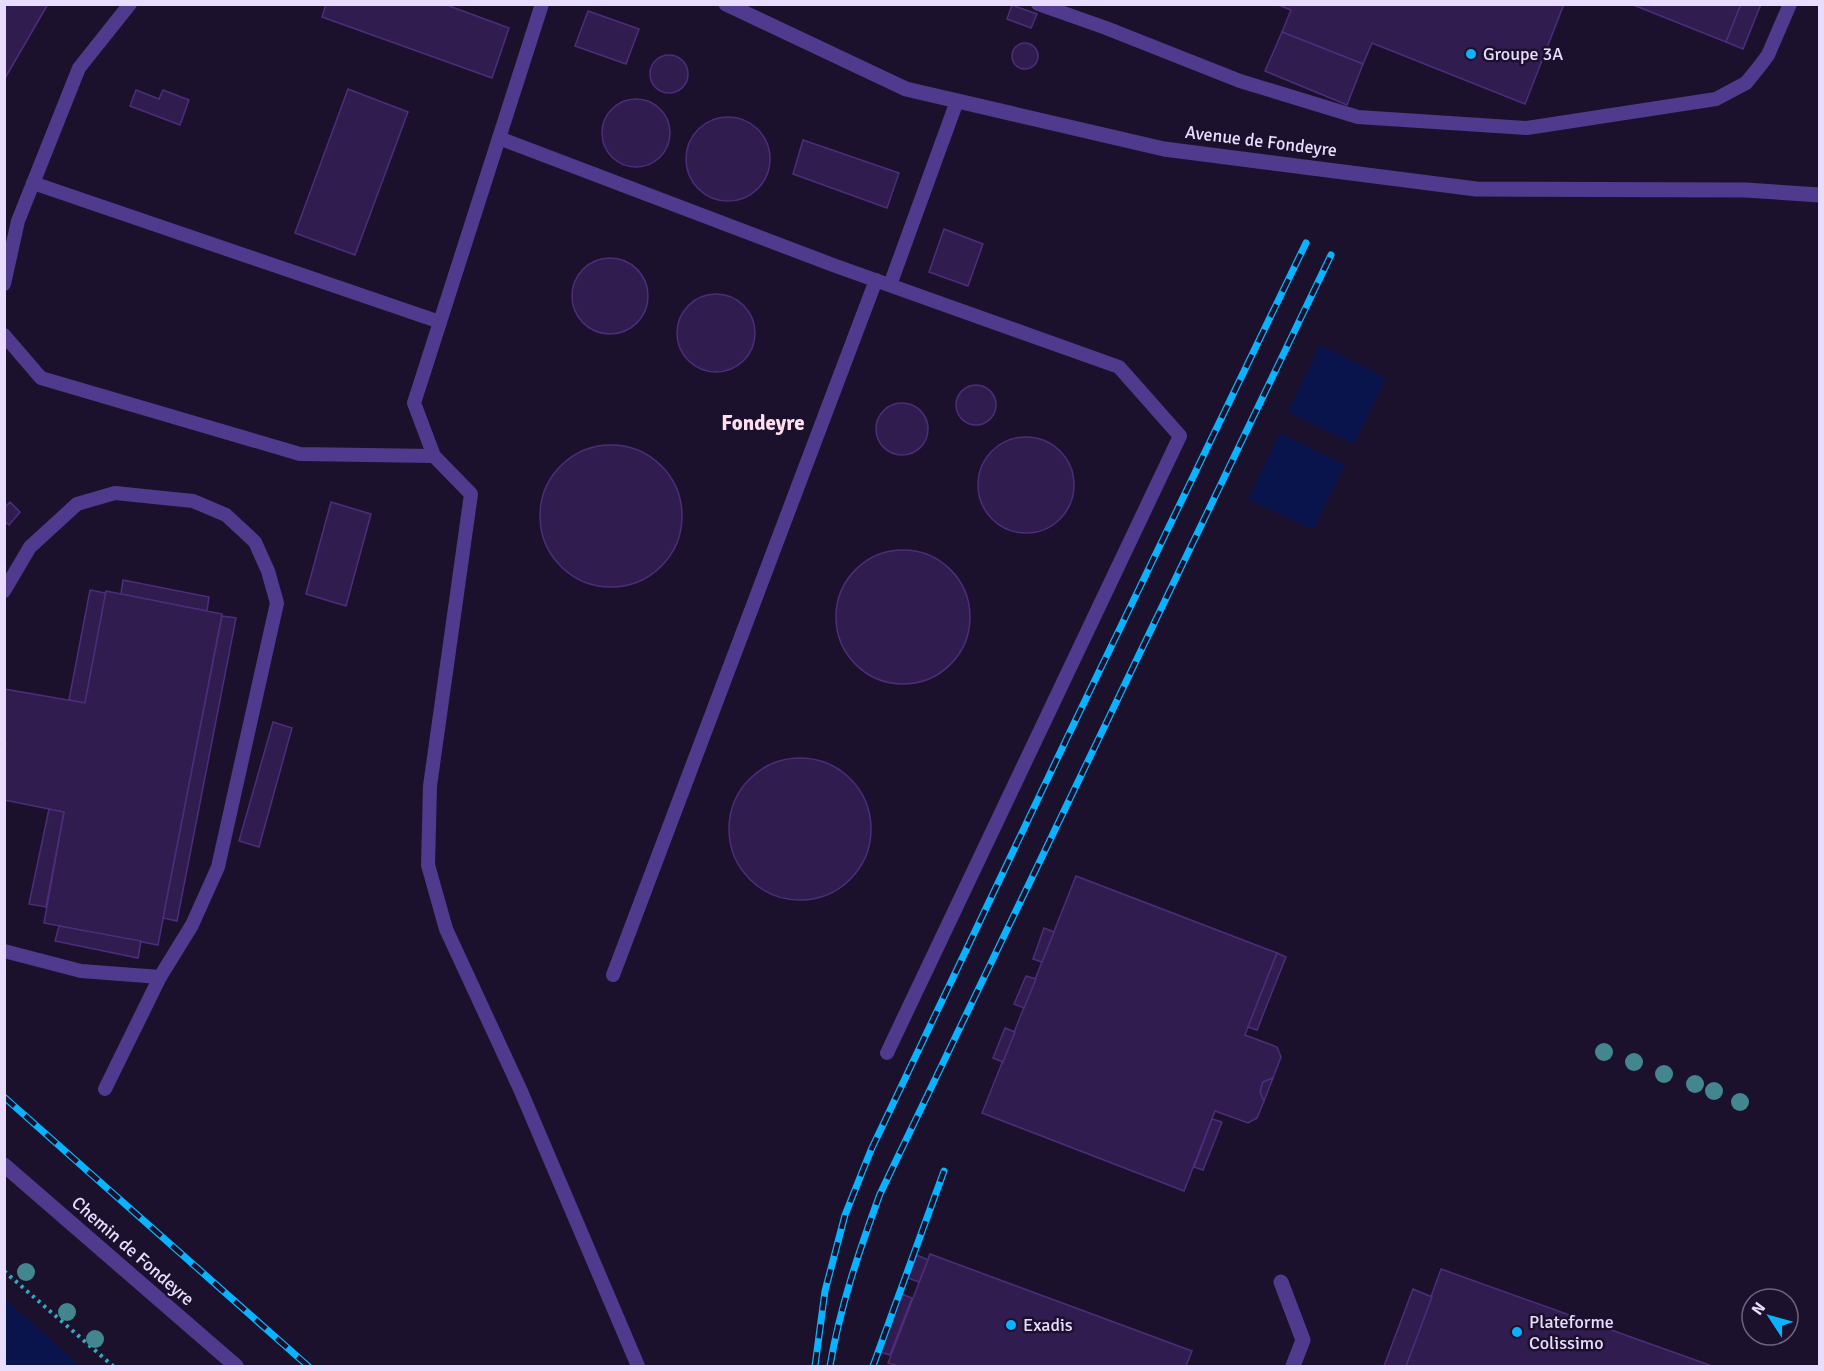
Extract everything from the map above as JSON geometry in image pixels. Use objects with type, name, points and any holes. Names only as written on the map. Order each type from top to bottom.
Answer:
[{"type":"street","name":"Avenue de Fondeyre","points":[[726,4],[906,89],[1164,149],[1476,189],[1745,190],[1818,194]]},
{"type":"street","name":"Chemin de Fondeyre","points":[[4,1165],[236,1366]]},
{"type":"street","points":[[1281,1282],[1302,1340],[1293,1366]]},
{"type":"lane","points":[[4,284],[18,221],[78,68],[130,4]]},
{"type":"lane","points":[[1038,4],[1107,28],[1240,81],[1358,117],[1527,128],[1716,99],[1746,83],[1768,56],[1790,4]]},
{"type":"lane","points":[[538,6],[499,138],[414,403],[434,456],[471,494],[430,786],[428,866],[446,929],[520,1089],[638,1366]]},
{"type":"lane","points":[[890,285],[957,101]]},
{"type":"lane","points":[[499,138],[876,280],[1119,367],[1180,436],[886,1053]]},
{"type":"lane","points":[[33,183],[440,322]]},
{"type":"lane","points":[[613,975],[876,280]]},
{"type":"lane","points":[[4,335],[41,378],[300,454],[434,456]]},
{"type":"lane","points":[[4,591],[30,547],[77,504],[116,493],[194,501],[226,515],[255,542],[268,570],[277,603],[218,867],[192,925],[160,977],[105,1089]]},
{"type":"lane","points":[[4,951],[81,971],[160,977]]},
{"type":"path","points":[[4,1271],[113,1366]]},
{"type":"shaded area","points":[[1320,345],[1386,378],[1354,444],[1288,412]]},
{"type":"shaded area","points":[[1280,433],[1345,465],[1313,530],[1248,499]]},
{"type":"shaded area","points":[[5,1299],[80,1366],[5,1366]]},
{"type":"building","points":[[4,4],[48,4],[4,80]]},
{"type":"building","points":[[326,4],[444,4],[509,28],[492,78],[322,17]]},
{"type":"building","name":"Groupe 3A","points":[[1276,4],[1564,4],[1525,104],[1372,43],[1363,64],[1282,32],[1291,10]]},
{"type":"building","points":[[1631,4],[1741,4],[1726,42]]},
{"type":"building","points":[[1741,4],[1761,4],[1743,49],[1726,42]]},
{"type":"building","points":[[1012,5],[1037,14],[1031,28],[1007,19]]},
{"type":"building","points":[[588,11],[639,29],[626,64],[575,46]]},
{"type":"building","points":[[1282,32],[1363,64],[1347,105],[1265,71]]},
{"type":"building","points":[[1025,43],[1034,47],[1038,56],[1034,65],[1025,69],[1016,65],[1012,56],[1016,47]]},
{"type":"building","points":[[669,55],[676,56],[682,61],[687,67],[687,81],[682,87],[676,92],[669,93],[662,92],[656,87],[651,81],[650,74],[651,67],[656,61],[662,56]]},
{"type":"building","points":[[348,89],[408,112],[355,255],[295,233]]},
{"type":"building","points":[[136,90],[159,99],[163,90],[189,100],[180,125],[130,106]]},
{"type":"building","points":[[629,99],[643,99],[655,104],[665,114],[670,133],[665,152],[655,162],[643,167],[629,167],[617,162],[607,152],[602,140],[602,126],[607,114],[617,104]]},
{"type":"building","points":[[728,117],[751,124],[763,136],[770,159],[763,182],[751,194],[728,201],[705,194],[693,182],[686,159],[693,136],[705,124]]},
{"type":"building","points":[[803,140],[899,173],[887,208],[793,174]]},
{"type":"building","points":[[944,229],[983,244],[968,286],[929,272]]},
{"type":"building","points":[[618,258],[631,264],[642,275],[648,288],[646,311],[631,328],[618,334],[602,334],[589,328],[574,311],[572,288],[578,275],[595,260]]},
{"type":"building","points":[[716,294],[731,297],[743,306],[752,318],[755,333],[752,348],[743,360],[731,369],[716,372],[701,369],[689,360],[680,348],[677,333],[680,318],[689,306],[701,297]]},
{"type":"building","points":[[976,385],[990,391],[996,405],[990,419],[976,425],[962,419],[956,405],[962,391]]},
{"type":"building","points":[[902,403],[912,405],[920,411],[926,419],[928,429],[926,439],[920,447],[912,453],[902,455],[892,453],[884,447],[878,439],[876,429],[878,419],[884,411],[892,405]]},
{"type":"building","points":[[1026,437],[1044,441],[1060,451],[1070,467],[1074,485],[1070,503],[1060,519],[1044,529],[1026,533],[1008,529],[992,519],[982,503],[978,485],[982,467],[992,451],[1008,441]]},
{"type":"building","points":[[611,445],[638,451],[661,466],[676,489],[682,516],[676,543],[661,566],[638,581],[611,587],[584,581],[561,566],[546,543],[540,516],[546,489],[561,466],[584,451]]},
{"type":"building","points":[[10,502],[20,512],[9,525],[4,521],[4,508]]},
{"type":"building","points":[[331,502],[371,514],[346,606],[306,594]]},
{"type":"building","points":[[903,550],[929,555],[951,569],[965,591],[970,617],[965,643],[951,665],[929,679],[903,684],[877,679],[855,665],[841,643],[836,617],[841,591],[855,569],[877,555]]},
{"type":"building","points":[[123,580],[209,597],[207,611],[121,594]]},
{"type":"building","points":[[90,590],[106,593],[85,703],[69,700]]},
{"type":"building","points":[[106,591],[222,614],[158,945],[44,923],[64,812],[4,800],[4,749],[6,744],[4,744],[4,689],[85,703]]},
{"type":"building","points":[[222,616],[236,618],[177,921],[163,918]]},
{"type":"building","points":[[273,722],[292,728],[259,847],[239,841]]},
{"type":"building","points":[[800,758],[827,764],[850,779],[865,802],[871,829],[865,856],[850,879],[827,894],[800,900],[773,894],[750,879],[735,856],[729,829],[735,802],[750,779],[773,764]]},
{"type":"building","points":[[49,809],[64,812],[46,907],[29,904]]},
{"type":"building","points":[[1076,876],[1277,953],[1245,1035],[1277,1047],[1281,1057],[1273,1078],[1263,1082],[1260,1092],[1264,1101],[1257,1118],[1248,1123],[1215,1111],[1184,1191],[982,1113]]},
{"type":"building","points":[[59,926],[141,941],[138,958],[55,941]]},
{"type":"building","points":[[1044,928],[1054,932],[1042,962],[1033,959]]},
{"type":"building","points":[[1277,953],[1286,957],[1257,1030],[1248,1027]]},
{"type":"building","points":[[1026,976],[1036,979],[1024,1008],[1014,1004]]},
{"type":"building","points":[[1005,1028],[1015,1032],[1003,1062],[993,1058]]},
{"type":"building","points":[[1273,1078],[1264,1101],[1260,1092],[1263,1082]]},
{"type":"building","points":[[1212,1119],[1222,1122],[1203,1170],[1194,1167]]},
{"type":"building","name":"Exadis","points":[[930,1254],[1192,1351],[1186,1366],[898,1366],[888,1363]]},
{"type":"building","points":[[917,1255],[928,1260],[919,1282],[908,1278]]},
{"type":"building","name":"Plateforme Colissimo","points":[[1441,1269],[1712,1366],[1406,1366]]},
{"type":"building","points":[[1413,1289],[1432,1297],[1406,1366],[1384,1366]]},
{"type":"building","points":[[901,1294],[912,1298],[890,1355],[880,1352]]},
{"type":"railway","points":[[815,1366],[825,1291],[845,1215],[871,1150],[1306,243]]},
{"type":"railway","points":[[830,1366],[851,1279],[880,1194],[1331,255]]},
{"type":"railway","points":[[4,1097],[308,1366]]},
{"type":"railway","points":[[873,1366],[944,1171]]},
{"type":"place","name":"Groupe 3A","points":[[1471,54]]},
{"type":"place","name":"Exadis","points":[[1011,1325]]},
{"type":"place","name":"Plateforme Colissimo","points":[[1517,1332]]},
{"type":"district","name":"Fondeyre","points":[[763,423]]}]
